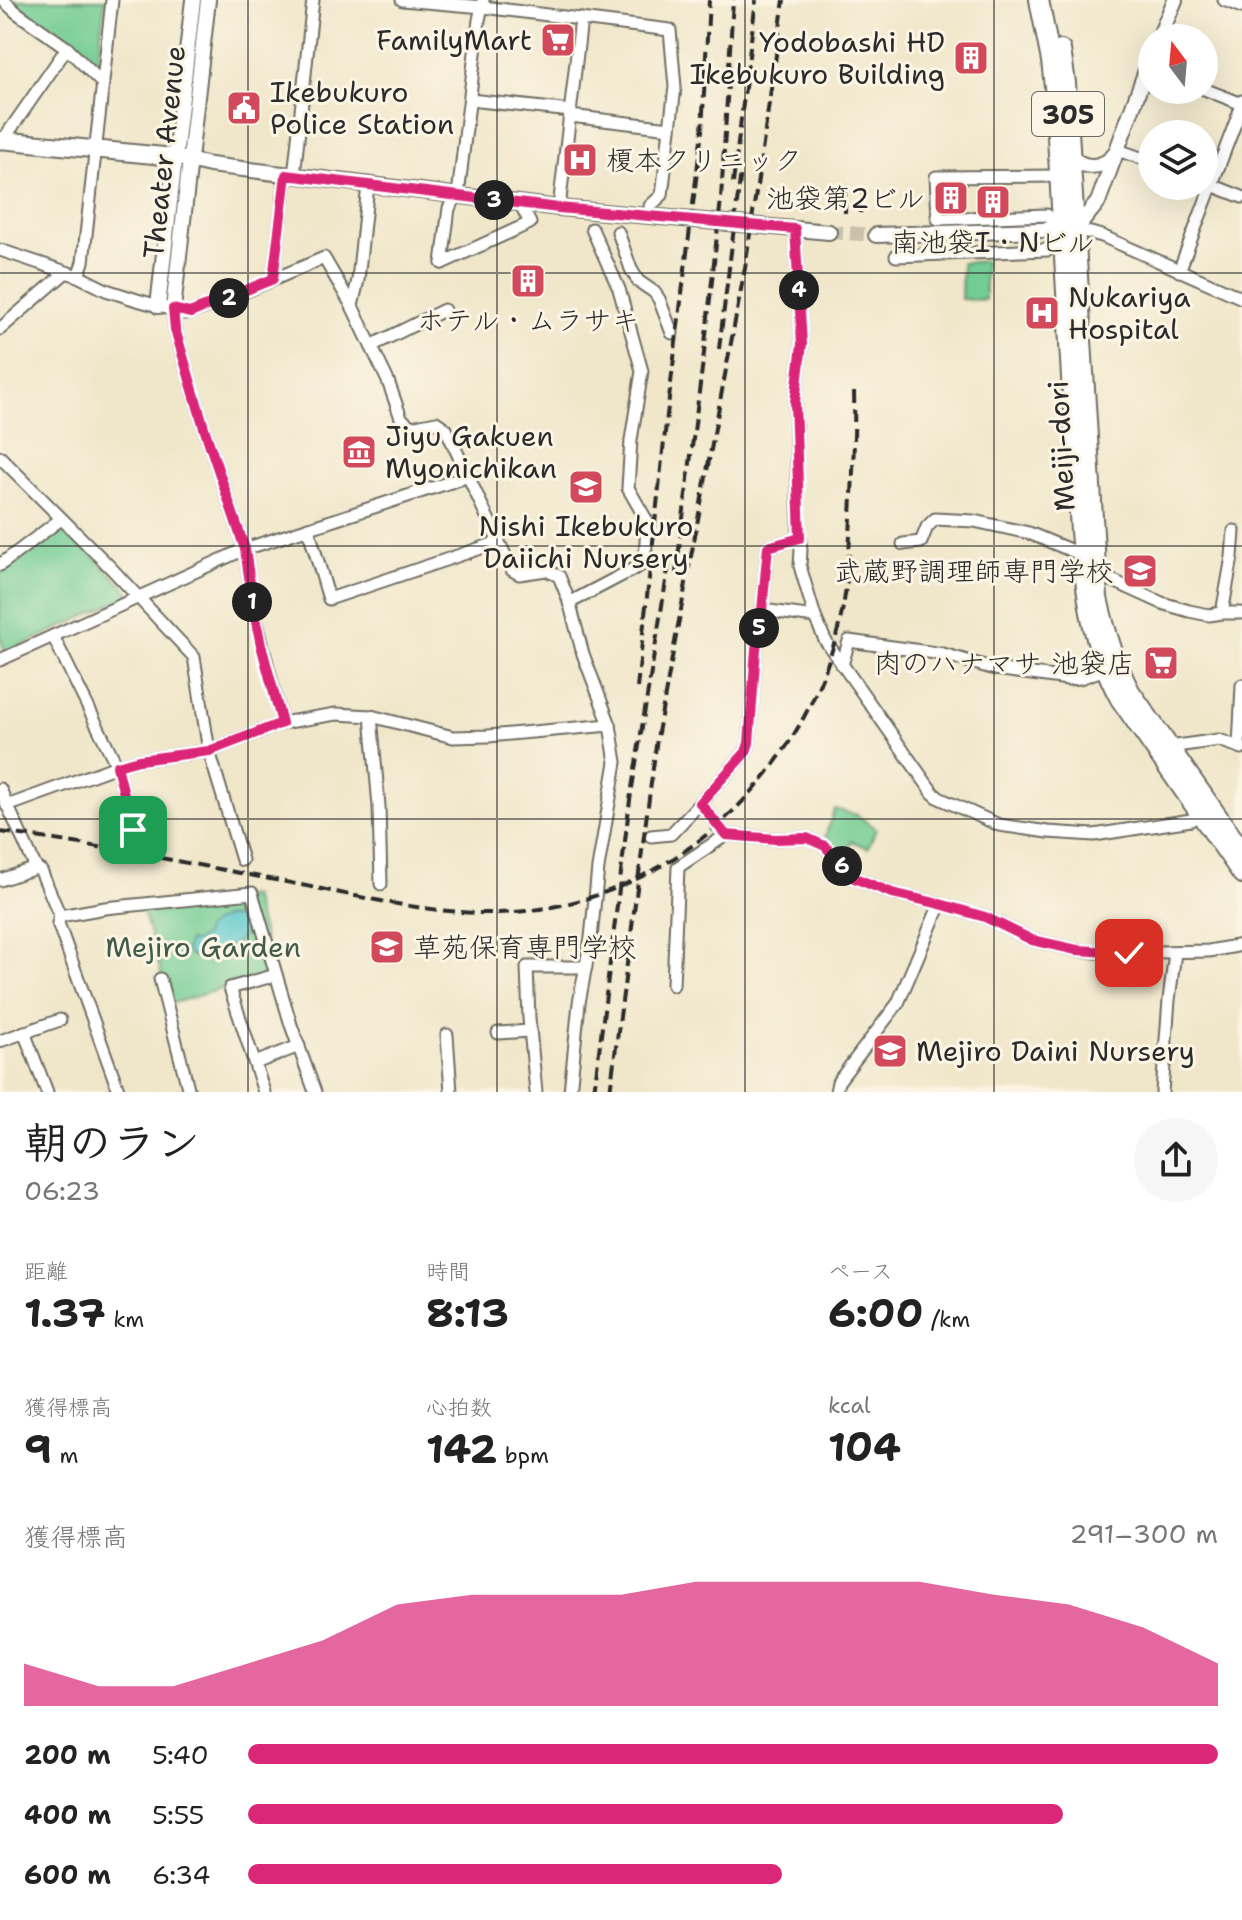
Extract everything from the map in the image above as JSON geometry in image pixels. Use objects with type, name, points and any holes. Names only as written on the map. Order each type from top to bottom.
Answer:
[{"type":"main road","name":"305","points":[[1039,0],[1051,61],[1059,176],[1069,230]]},
{"type":"main road","name":"Meiji-dori","points":[[1051,0],[1066,83],[1071,156],[1069,230],[1082,555],[1089,611],[1105,669],[1128,712],[1205,810],[1242,851]]},
{"type":"main road","points":[[1,142],[182,159]]},
{"type":"main road","name":"Meiji-dori","points":[[1069,230],[1102,617],[1130,691],[1169,747],[1242,874]]},
{"type":"street","points":[[3,0],[67,48],[103,84]]},
{"type":"street","points":[[0,329],[72,274],[83,262],[112,0]]},
{"type":"street","name":"Theater Avenue","points":[[165,308],[182,159],[193,0]]},
{"type":"street","name":"Theater Avenue","points":[[182,159],[208,0]]},
{"type":"street","points":[[273,279],[313,0]]},
{"type":"street","points":[[402,0],[483,4],[670,30],[675,87],[662,195],[650,206]]},
{"type":"street","points":[[1165,24],[1175,0]]},
{"type":"street","points":[[1224,0],[1242,7]]},
{"type":"street","points":[[483,4],[458,195],[449,208],[442,263],[530,223],[520,203]]},
{"type":"street","points":[[559,208],[581,19]]},
{"type":"street","points":[[1,142],[67,48]]},
{"type":"street","points":[[1218,94],[1241,102],[1218,161]]},
{"type":"street","points":[[896,256],[1048,250],[1098,202],[1138,96]]},
{"type":"street","points":[[470,100],[670,128]]},
{"type":"street","points":[[1071,156],[1082,165],[1093,166],[1110,160],[1118,150]]},
{"type":"street","points":[[1118,150],[1138,157]]},
{"type":"street","points":[[182,159],[290,176],[559,208],[829,232]]},
{"type":"street","points":[[1059,176],[936,177],[938,219],[1047,215],[1069,230]]},
{"type":"street","points":[[352,306],[358,280],[368,185]]},
{"type":"street","points":[[1218,188],[1242,197]]},
{"type":"street","points":[[1179,271],[1203,200]]},
{"type":"street","points":[[569,603],[645,563],[647,521],[628,488],[631,440],[642,371],[619,289],[592,229]]},
{"type":"street","points":[[795,229],[802,344],[795,402],[800,566],[815,617],[825,640],[842,665],[933,793],[999,825],[1094,835],[1191,820],[1205,810]]},
{"type":"street","points":[[876,235],[1069,230],[1102,236],[1242,298]]},
{"type":"street","points":[[618,232],[631,269],[638,281],[659,299],[672,333]]},
{"type":"street","points":[[0,250],[72,274],[106,290],[190,313],[324,258],[352,306],[388,381],[401,418],[411,427],[436,422],[446,429],[512,570],[519,574],[546,570],[559,576],[583,654],[610,725],[616,762],[579,1003],[570,1092]]},
{"type":"street","points":[[165,308],[175,329],[245,549],[261,645],[282,723]]},
{"type":"street","points":[[371,346],[444,310]]},
{"type":"street","points":[[0,457],[194,657],[209,751],[242,860]]},
{"type":"street","points":[[0,660],[245,549],[469,476]]},
{"type":"street","points":[[0,565],[61,519]]},
{"type":"street","points":[[903,544],[921,542],[927,527],[935,519],[974,521],[1029,533],[1082,555]]},
{"type":"street","points":[[308,528],[329,599],[499,542]]},
{"type":"street","points":[[1222,613],[1234,531]]},
{"type":"street","points":[[651,836],[671,834],[746,752],[768,547],[800,538]]},
{"type":"street","points":[[1097,578],[1107,578],[1162,603],[1189,611],[1209,615],[1242,613]]},
{"type":"street","points":[[762,610],[815,617]]},
{"type":"street","points":[[53,636],[117,766],[133,830]]},
{"type":"street","points":[[842,665],[849,641],[943,654],[995,669],[1068,679],[1105,669]]},
{"type":"street","points":[[1169,747],[1219,740],[1240,747],[1242,685]]},
{"type":"street","points":[[7,806],[117,766],[209,751],[282,723],[336,714],[371,716],[453,737],[610,725]]},
{"type":"street","points":[[371,716],[379,806],[381,884]]},
{"type":"street","points":[[0,789],[60,916],[58,923],[119,1092]]},
{"type":"street","points":[[700,803],[726,835]]},
{"type":"street","points":[[673,985],[678,867],[726,835],[807,838],[825,846],[852,877],[892,893],[985,917],[1032,940],[1077,950],[1105,953],[1209,951],[1242,945]]},
{"type":"street","points":[[0,880],[36,868]]},
{"type":"street","points":[[60,916],[105,908],[252,893],[315,1092]]},
{"type":"street","points":[[836,1092],[838,1082],[898,1003],[940,904]]},
{"type":"street","points":[[1162,1092],[1175,952]]},
{"type":"street","points":[[536,1092],[527,967],[586,967]]},
{"type":"street","points":[[264,1092],[230,988],[276,975]]},
{"type":"street","points":[[160,979],[189,1092]]},
{"type":"street","points":[[0,1041],[60,1020]]},
{"type":"street","points":[[498,1033],[530,1031]]},
{"type":"street","points":[[24,1032],[47,1092]]},
{"type":"street","points":[[447,1035],[451,1092]]},
{"type":"street","points":[[255,1063],[299,1046]]},
{"type":"green space","points":[[10,0],[105,0],[97,67],[90,65],[67,42]]},
{"type":"green space","points":[[985,261],[985,300],[961,299],[962,263]]},
{"type":"green space","points":[[62,524],[132,595],[5,653],[0,637],[0,571]]},
{"type":"green space","points":[[834,809],[857,815],[876,829],[868,848],[852,841],[842,860],[824,841]]},
{"type":"green space","name":"Mejiro Garden","points":[[252,896],[274,973],[170,1004],[142,907]]},
{"type":"water","points":[[227,917],[240,919],[246,933],[217,952],[196,958],[188,954],[189,941],[194,942],[205,935],[205,930],[212,924]]},
{"type":"tunnel","points":[[829,232],[876,235]]},
{"type":"railway","points":[[637,688],[702,131],[709,0]]},
{"type":"railway","points":[[676,573],[721,199],[733,0]]},
{"type":"railway","points":[[733,183],[756,0]]},
{"type":"railway","points":[[610,1092],[657,738],[745,268],[784,0]]},
{"type":"railway","points":[[719,349],[741,171]]},
{"type":"railway","points":[[845,185],[845,213]]},
{"type":"railway","points":[[860,213],[863,187]]},
{"type":"railway","points":[[0,832],[148,856],[390,903],[460,912],[547,908],[607,891],[663,865],[713,830],[756,786],[793,737],[821,681],[840,621],[846,583],[854,389]]},
{"type":"railway","points":[[594,1092],[630,800],[670,557]]},
{"type":"place","name":"FamilyMart","points":[[558,40]]},
{"type":"place","name":"Yodobashi HD Ikebukuro Building","points":[[971,58]]},
{"type":"place","name":"Ikebukuro Police Station","points":[[244,108]]},
{"type":"place","name":"榎本クリニック","points":[[580,160]]},
{"type":"place","name":"池袋第2ビル","points":[[951,198]]},
{"type":"place","name":"南池袋I・Nビル","points":[[993,202]]},
{"type":"place","name":"ホテル・ムラサキ","points":[[528,281]]},
{"type":"place","name":"Nukariya Hospital","points":[[1042,313]]},
{"type":"place","name":"Jiyu Gakuen Myonichikan","points":[[359,452]]},
{"type":"place","name":"Nishi Ikebukuro Daiichi Nursery","points":[[586,487]]},
{"type":"place","name":"武蔵野調理師専門学校","points":[[1140,571]]},
{"type":"place","name":"肉のハナマサ 池袋店","points":[[1161,663]]},
{"type":"place","name":"草苑保育専門学校","points":[[387,947]]},
{"type":"place","name":"Mejiro Daini Nursery","points":[[890,1051]]},
{"type":"route","points":[[133,830],[117,766],[209,751],[282,723],[261,645],[245,549],[205,431],[175,329],[173,309],[190,313],[273,279],[286,175],[559,208],[795,229],[802,344],[795,402],[800,538],[768,547],[749,743],[746,752],[700,803],[726,835],[807,838],[825,846],[852,877],[892,893],[985,917],[1032,940],[1077,950],[1129,953]]}]
